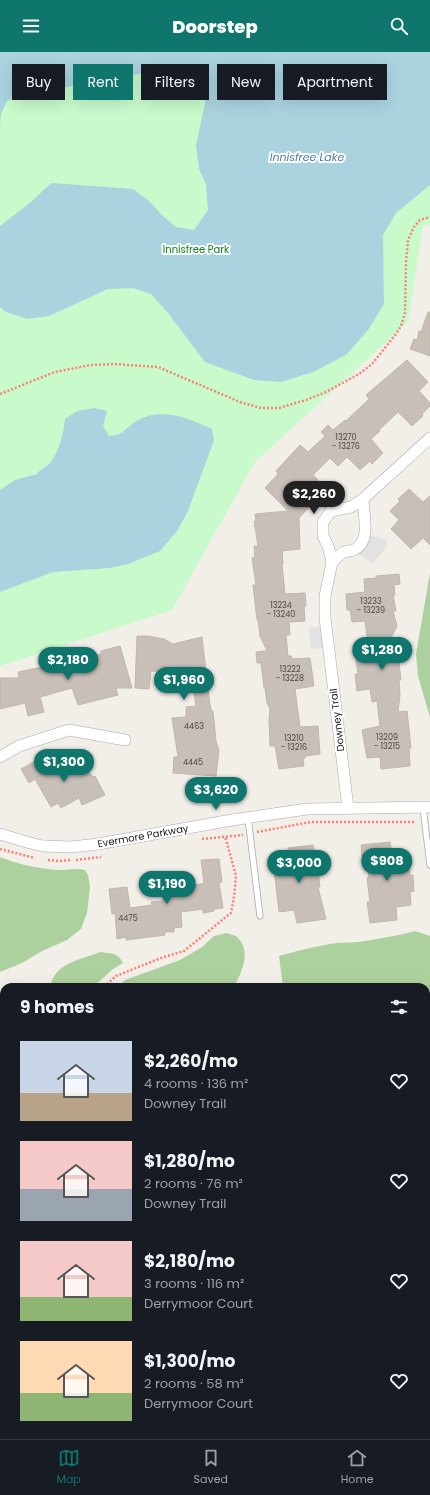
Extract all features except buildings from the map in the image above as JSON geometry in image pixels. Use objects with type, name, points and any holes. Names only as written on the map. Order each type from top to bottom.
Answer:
[{"type":"street","name":"Downey Trail","points":[[348,808],[325,618],[325,596],[332,562],[328,546],[323,536],[323,522],[331,511],[351,507],[363,499],[430,438]]},
{"type":"street","points":[[332,562],[343,552],[355,549],[364,540],[366,528],[363,499]]},
{"type":"street","points":[[0,757],[19,746],[69,730],[125,740]]},
{"type":"street","name":"Evermore Parkway","points":[[0,834],[30,843],[71,847],[98,844],[307,809],[426,807]]},
{"type":"lane","points":[[426,807],[425,822],[430,865]]},
{"type":"lane","points":[[248,818],[260,916]]},
{"type":"path","points":[[0,394],[61,371],[91,364],[158,367],[240,402],[261,408],[279,408],[326,392],[359,374],[372,364],[401,326],[405,313],[408,240],[414,227],[420,220],[430,217]]},
{"type":"path","points":[[195,840],[225,836],[232,837],[311,822],[425,822]]},
{"type":"path","points":[[108,983],[116,976],[161,958],[184,951],[231,913],[236,876],[225,836]]},
{"type":"path","points":[[0,849],[37,858]]},
{"type":"path","points":[[44,859],[59,861],[104,857]]},
{"type":"green space","name":"Innisfree Park","points":[[0,52],[430,52],[430,224],[423,226],[408,322],[255,462],[172,610],[0,666]]},
{"type":"green space","points":[[430,573],[430,717],[418,676],[416,654]]},
{"type":"green space","points":[[0,857],[39,868],[56,870],[85,870],[88,875],[90,887],[87,913],[81,929],[67,940],[42,951],[22,963],[0,972]]},
{"type":"green space","points":[[415,931],[430,936],[430,983],[282,983],[279,956],[330,944],[358,942]]},
{"type":"green space","points":[[226,933],[237,937],[242,943],[245,955],[244,962],[236,983],[122,983],[125,980],[180,960],[202,947],[214,936]]},
{"type":"green space","points":[[100,952],[116,955],[123,963],[113,969],[97,983],[52,983],[57,972],[63,967],[77,960]]},
{"type":"shaded area","points":[[365,534],[387,540],[385,549],[372,564],[353,550]]},
{"type":"shaded area","points":[[326,626],[328,647],[311,649],[309,628]]},
{"type":"water","name":"Innisfree Lake","points":[[0,52],[430,52],[430,185],[396,213],[383,235],[384,304],[368,330],[346,355],[313,372],[281,382],[254,380],[205,362],[168,313],[151,294],[133,288],[108,289],[49,316],[28,319],[6,312],[0,307],[0,226],[31,202],[51,183],[133,189],[148,200],[176,227],[194,230],[208,210],[206,184],[199,169],[196,145],[206,100],[209,100],[209,64],[141,64],[141,74],[133,75],[133,64],[73,64],[73,85],[65,87],[65,64],[12,64],[12,99],[7,101],[1,114],[0,125]]},
{"type":"water","points":[[94,408],[107,411],[103,426],[109,436],[121,433],[138,420],[148,416],[167,414],[185,418],[212,429],[214,440],[188,511],[177,531],[160,551],[128,564],[109,568],[53,572],[0,592],[0,490],[15,480],[37,474],[49,464],[54,458],[59,447],[64,430],[65,419],[77,411]]}]
